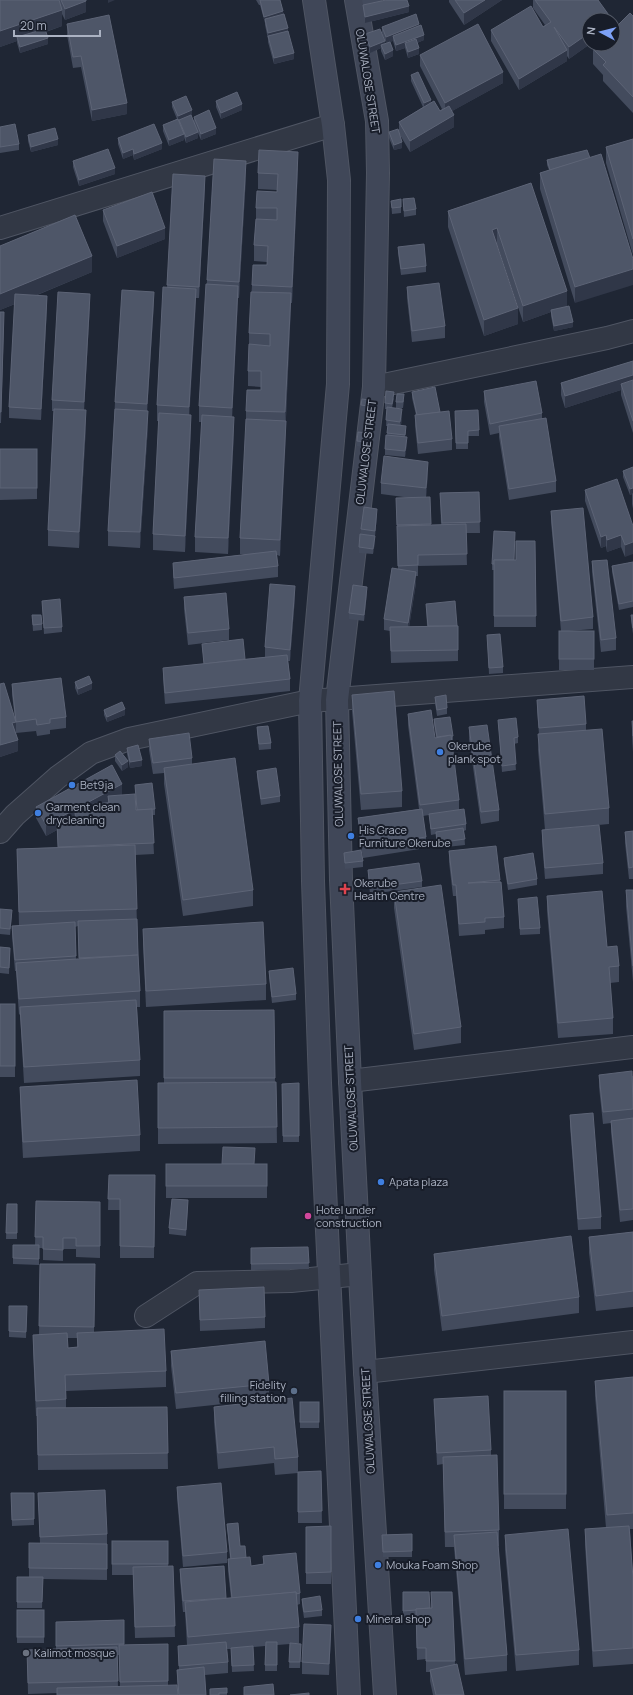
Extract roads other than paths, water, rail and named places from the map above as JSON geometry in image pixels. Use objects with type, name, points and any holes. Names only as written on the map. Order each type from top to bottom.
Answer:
[{"type":"street","points":[[314,0],[334,125],[339,180],[338,384],[310,701],[316,966],[329,1276],[350,1695]]},
{"type":"street","name":"OLUWALOSE STREET","points":[[356,0],[377,121],[378,173],[374,387],[337,700],[341,880],[350,1081],[365,1372],[385,1695]]},
{"type":"street","points":[[0,228],[334,125]]},
{"type":"street","points":[[374,387],[607,338],[633,331]]},
{"type":"street","points":[[0,832],[14,815],[53,782],[91,753],[129,739],[310,701],[633,677]]},
{"type":"street","points":[[350,1081],[633,1046]]},
{"type":"street","points":[[146,1316],[197,1283],[291,1281],[360,1274]]},
{"type":"street","points":[[365,1372],[633,1342]]},
{"type":"place","name":"Okerube plank spot","points":[[440,752]]},
{"type":"place","name":"Bet9ja","points":[[72,785]]},
{"type":"place","name":"Garment clean drycleaning","points":[[38,813]]},
{"type":"place","name":"His Grace Furniture Okerube","points":[[351,836]]},
{"type":"place","name":"Okerube Health Centre","points":[[345,889]]},
{"type":"place","name":"Apata plaza","points":[[381,1182]]},
{"type":"place","name":"Hotel under construction","points":[[308,1216]]},
{"type":"place","name":"Fidelity filling station","points":[[294,1391]]},
{"type":"place","name":"Mouka Foam Shop","points":[[378,1565]]},
{"type":"place","name":"Mineral shop","points":[[358,1619]]},
{"type":"place","name":"Kalimot mosque","points":[[26,1653]]}]
